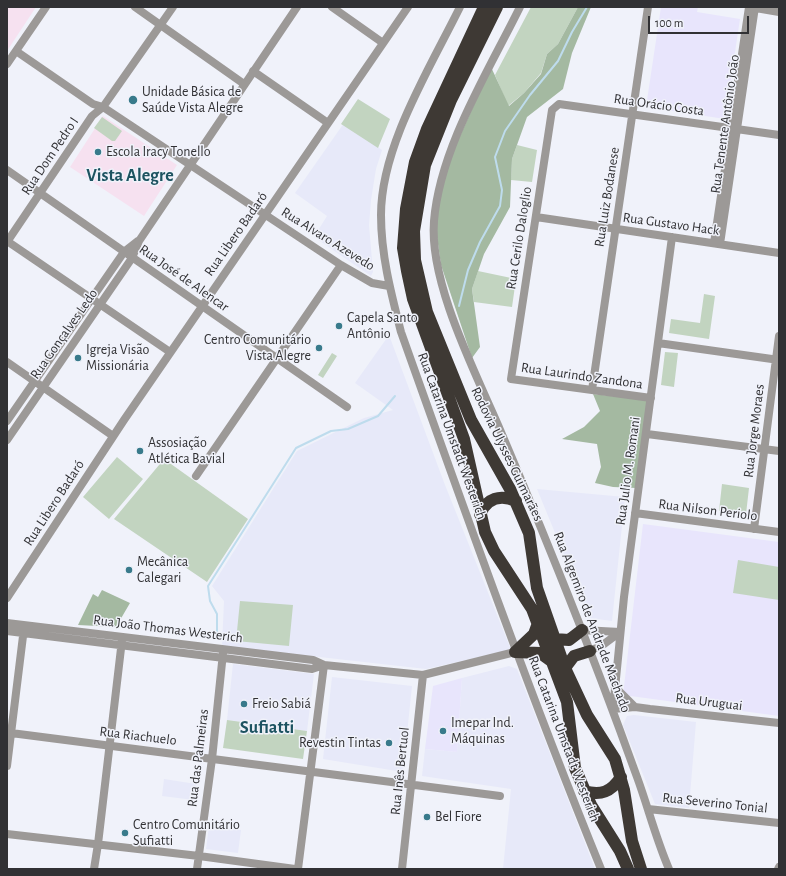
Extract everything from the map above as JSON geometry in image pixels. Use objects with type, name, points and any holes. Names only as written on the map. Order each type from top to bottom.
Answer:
[{"type":"highway","name":"Rodovia Ulysses Guimarães","points":[[484,7],[427,129],[414,162],[406,209],[404,248],[413,299],[457,415],[464,439],[485,532],[494,551],[532,609],[538,623],[566,702],[572,756],[575,768],[584,791],[628,869]]},
{"type":"highway","name":"Rodovia Ulysses Guimarães","points":[[496,7],[451,100],[425,165],[414,231],[414,248],[418,278],[427,312],[471,420],[516,501],[529,533],[537,588],[565,668],[587,715],[615,759],[621,777],[632,841],[641,869]]},
{"type":"highway","points":[[480,514],[484,506],[490,500],[499,497],[508,497],[516,501]]},
{"type":"highway","points":[[515,652],[534,634],[538,623]]},
{"type":"highway","points":[[554,639],[569,640],[582,630]]},
{"type":"highway","points":[[565,668],[574,656],[590,651]]},
{"type":"highway","points":[[515,652],[540,653],[551,661]]},
{"type":"highway","points":[[584,791],[595,794],[606,792],[615,786],[621,777]]},
{"type":"street","points":[[7,64],[46,7]]},
{"type":"street","points":[[135,7],[244,84]]},
{"type":"street","name":"Rua Dom Pedro I","points":[[7,242],[92,116],[103,107],[174,7]]},
{"type":"street","name":"Rua Gonçalves Ledo","points":[[7,440],[101,305],[132,258],[139,241],[297,7]]},
{"type":"street","points":[[332,7],[383,43]]},
{"type":"street","name":"Rua Libero Badaró","points":[[7,598],[113,436],[408,7]]},
{"type":"street","name":"Rua Catarina Umstadt Westerich","points":[[460,7],[406,116],[390,160],[383,190],[381,214],[382,245],[389,286],[401,332],[515,652],[601,869]]},
{"type":"street","name":"Rua Algemiro de Andrade Machado","points":[[520,7],[459,131],[445,167],[438,195],[434,223],[435,251],[445,296],[468,357],[516,467],[582,630],[613,709],[669,869]]},
{"type":"street","name":"Rua Luiz Bodanese","points":[[592,390],[648,7]]},
{"type":"street","points":[[752,7],[779,12]]},
{"type":"street","name":"Rua Tenente Antônio João","points":[[717,243],[752,7]]},
{"type":"street","name":"Rua Alvaro Azevedo","points":[[16,51],[93,104],[103,107],[341,265],[372,283],[389,286]]},
{"type":"street","points":[[253,71],[328,122]]},
{"type":"street","name":"Rua Orácio Costa","points":[[559,104],[779,135]]},
{"type":"street","name":"Rua Cerilo Daloglio","points":[[511,379],[552,110],[559,104]]},
{"type":"street","name":"Rua José de Alencar","points":[[7,170],[347,407]]},
{"type":"street","name":"Rua Gustavo Hack","points":[[536,217],[779,253]]},
{"type":"street","name":"Rua Julio M. Romani","points":[[613,709],[620,632],[672,237]]},
{"type":"street","name":"Rua Gonçalves Ledo","points":[[7,422],[124,252],[139,241]]},
{"type":"street","points":[[7,242],[170,352]]},
{"type":"street","points":[[196,476],[341,265]]},
{"type":"street","name":"Rua Jorge Moraes","points":[[754,529],[779,336]]},
{"type":"street","points":[[64,339],[73,346]]},
{"type":"street","points":[[658,343],[777,360]]},
{"type":"street","points":[[7,362],[113,436]]},
{"type":"street","name":"Rua Laurindo Zandona","points":[[511,379],[651,398]]},
{"type":"street","points":[[7,422],[15,428]]},
{"type":"street","points":[[647,434],[779,451]]},
{"type":"street","name":"Rua Nilson Periolo","points":[[635,513],[779,532]]},
{"type":"street","name":"Rua João Thomas Westerich","points":[[7,623],[24,629],[65,638],[169,652],[312,669],[324,665]]},
{"type":"street","points":[[7,766],[24,629]]},
{"type":"street","name":"Rua João Thomas Westerich","points":[[7,631],[24,629],[66,629],[314,660],[324,665],[423,675],[515,652]]},
{"type":"street","points":[[65,638],[66,629]]},
{"type":"street","points":[[582,630],[620,632]]},
{"type":"street","points":[[590,651],[604,644],[620,632]]},
{"type":"street","points":[[94,869],[110,746],[122,636]]},
{"type":"street","points":[[169,652],[170,642]]},
{"type":"street","name":"Rua das Palmeiras","points":[[197,869],[212,759],[223,649]]},
{"type":"street","points":[[268,664],[269,654]]},
{"type":"street","points":[[7,834],[297,869],[324,665]]},
{"type":"street","name":"Rua Inês Bertuol","points":[[402,869],[423,675]]},
{"type":"street","points":[[615,687],[635,707]]},
{"type":"street","name":"Rua Uruguai","points":[[613,709],[635,707],[779,723]]},
{"type":"street","name":"Rua Riachuelo","points":[[11,733],[500,796]]},
{"type":"street","name":"Rua Severino Tonial","points":[[648,809],[779,822]]},
{"type":"shaded area","points":[[7,7],[36,7],[7,51]]},
{"type":"shaded area","points":[[661,7],[698,7],[697,12],[740,19],[725,119],[646,107]]},
{"type":"shaded area","points":[[103,116],[177,165],[144,216],[70,167]]},
{"type":"shaded area","points":[[344,123],[382,150],[376,169],[371,200],[369,225],[373,272],[371,276],[314,237],[327,216],[295,193]]},
{"type":"shaded area","points":[[389,335],[445,485],[511,650],[426,669],[222,646],[224,601],[212,586],[297,451],[364,418],[393,410],[355,383]]},
{"type":"shaded area","points":[[537,489],[625,497],[612,621],[590,618]]},
{"type":"shaded area","points":[[643,524],[779,542],[779,716],[623,695]]},
{"type":"shaded area","points":[[233,664],[314,674],[307,731],[227,720]]},
{"type":"shaded area","points":[[509,666],[517,669],[595,869],[503,869],[511,789],[422,776],[425,749],[457,752],[462,678]]},
{"type":"shaded area","points":[[332,677],[412,686],[403,772],[323,759]]},
{"type":"shaded area","name":"Imepar Ind. Máquinas","points":[[462,678],[457,752],[425,749],[433,686]]},
{"type":"shaded area","points":[[634,715],[696,722],[689,808],[655,804],[623,725],[627,716]]},
{"type":"shaded area","points":[[164,779],[196,784],[194,800],[162,796]]},
{"type":"shaded area","points":[[209,826],[241,830],[238,853],[206,849]]},
{"type":"green space","points":[[531,7],[578,7],[558,44],[547,54],[541,73],[524,93],[508,106],[495,75]]},
{"type":"green space","points":[[578,7],[591,7],[572,53],[563,89],[527,117],[512,159],[510,207],[484,254],[472,289],[480,347],[472,358],[441,265],[435,223],[446,167],[491,67],[509,106],[524,93],[541,74],[547,54],[558,44]]},
{"type":"green space","points":[[358,99],[390,119],[378,148],[341,124]]},
{"type":"green space","points":[[102,117],[122,131],[115,141],[112,141],[94,128]]},
{"type":"green space","points":[[517,145],[537,150],[532,182],[511,180],[512,159]]},
{"type":"green space","points":[[478,271],[516,279],[512,307],[474,302],[472,289]]},
{"type":"green space","points":[[704,294],[715,296],[709,339],[669,333],[671,319],[700,323]]},
{"type":"green space","points":[[665,352],[678,353],[674,387],[661,385]]},
{"type":"green space","points":[[332,353],[337,356],[323,378],[318,375]]},
{"type":"green space","points":[[593,394],[647,400],[636,488],[613,487],[595,483],[601,467],[597,444],[562,439],[584,427],[600,411]]},
{"type":"green space","points":[[117,457],[143,479],[109,519],[83,497]]},
{"type":"green space","points":[[164,459],[248,519],[207,582],[114,519]]},
{"type":"green space","points":[[722,484],[749,488],[746,514],[719,511]]},
{"type":"green space","points":[[738,560],[779,567],[779,600],[733,593]]},
{"type":"green space","points":[[102,590],[130,603],[116,627],[78,625],[93,594],[98,597]]},
{"type":"green space","points":[[240,601],[293,605],[289,646],[236,641]]},
{"type":"green space","points":[[227,720],[307,731],[303,759],[223,748]]},
{"type":"waterway","points":[[459,306],[468,270],[480,242],[500,206],[502,190],[495,157],[505,131],[530,95],[558,61],[572,32],[587,7]]},
{"type":"waterway","points":[[217,636],[217,614],[210,601],[208,586],[296,448],[331,431],[348,429],[378,416],[395,396]]},
{"type":"place","name":"Unidade Básica de Saúde Vista Alegre","points":[[133,100]]},
{"type":"place","name":"Escola Iracy Tonello","points":[[98,152]]},
{"type":"place","name":"Capela Santo Antônio","points":[[339,326]]},
{"type":"place","name":"Centro Comunitário Vista Alegre","points":[[319,348]]},
{"type":"place","name":"Igreja Visão Missionária","points":[[78,358]]},
{"type":"place","name":"Assosiação Atlética Bavial","points":[[140,451]]},
{"type":"place","name":"Mecânica Calegari","points":[[129,570]]},
{"type":"place","name":"Freio Sabiá","points":[[244,704]]},
{"type":"place","name":"Imepar Ind. Máquinas","points":[[443,731]]},
{"type":"place","name":"Revestin Tintas","points":[[389,743]]},
{"type":"place","name":"Bel Fiore","points":[[427,817]]},
{"type":"place","name":"Centro Comunitário Sufiatti","points":[[125,833]]},
{"type":"district","name":"Vista Alegre","points":[[130,176]]},
{"type":"district","name":"Sufiatti","points":[[267,728]]}]
